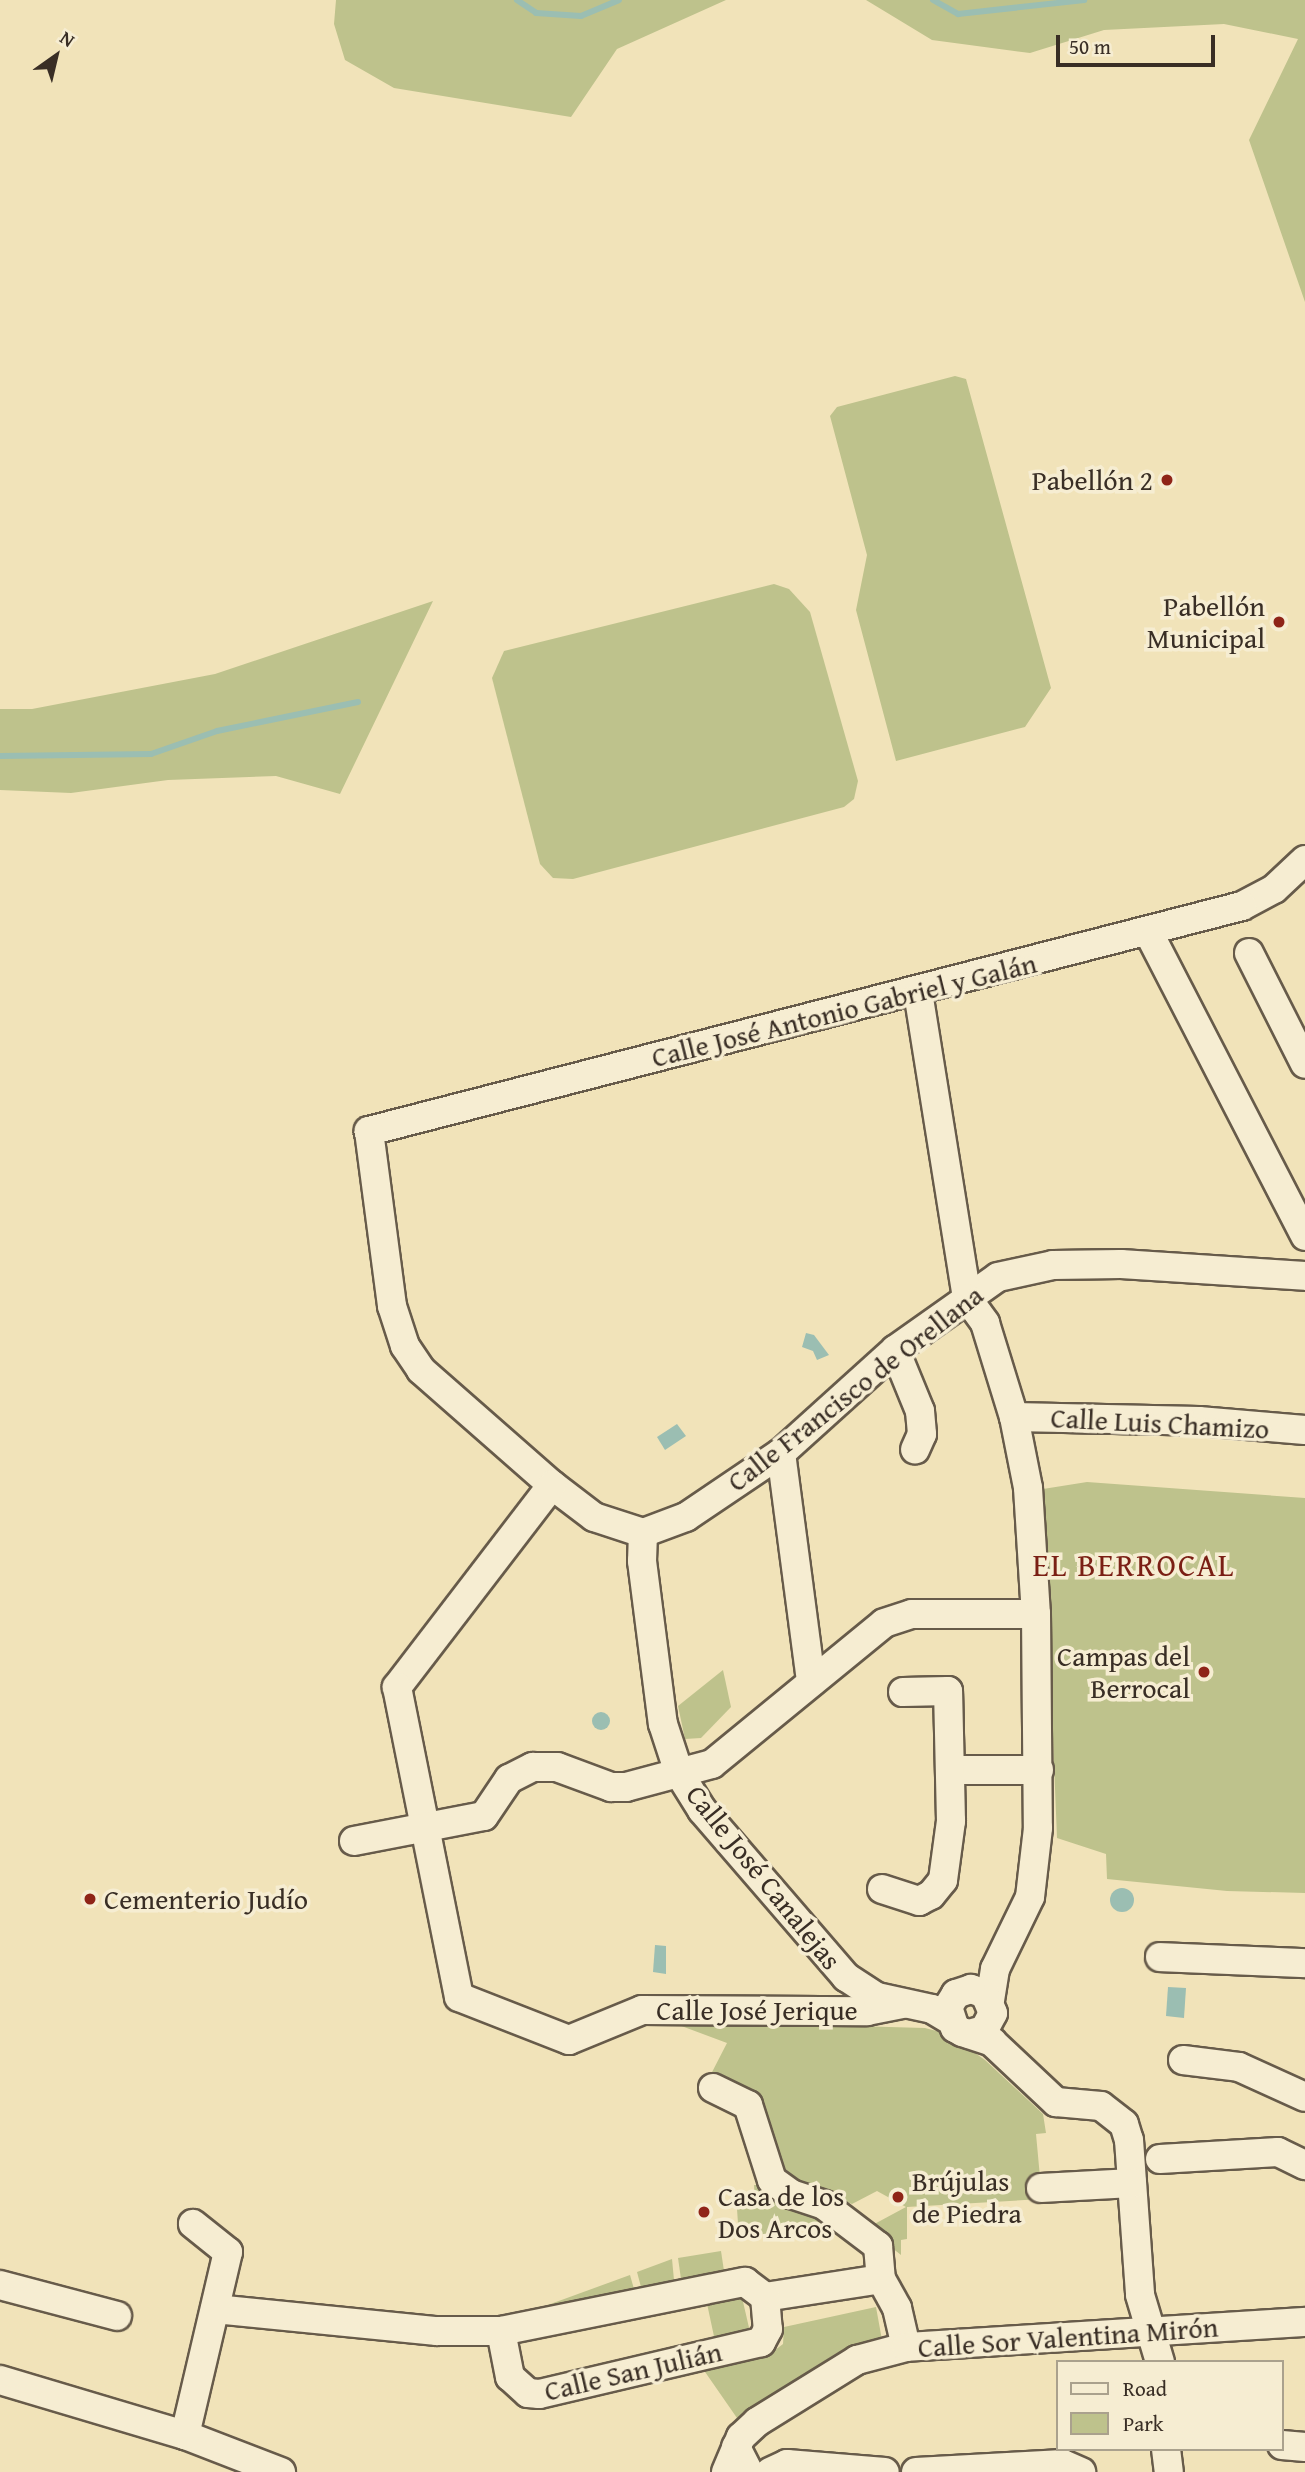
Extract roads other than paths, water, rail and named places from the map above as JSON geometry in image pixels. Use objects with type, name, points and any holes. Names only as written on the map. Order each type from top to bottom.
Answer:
[{"type":"street","name":"Calle José Antonio Gabriel y Galán","points":[[918,999],[1242,906],[1274,889],[1305,860]]},
{"type":"street","name":"Calle José Antonio Gabriel y Galán","points":[[552,1485],[421,1370],[405,1346],[393,1306],[370,1139],[1254,914],[1305,880]]},
{"type":"street","points":[[1153,941],[1305,1236]]},
{"type":"street","points":[[1249,953],[1305,1064]]},
{"type":"street","points":[[918,999],[967,1298],[985,1323],[1014,1417],[1028,1488],[1036,1614],[1039,1770],[1030,1897],[971,2014]]},
{"type":"street","points":[[958,1244],[998,1277],[985,1323]]},
{"type":"street","name":"Calle Francisco de Orellana","points":[[643,1533],[686,1517],[781,1453],[895,1350],[998,1277],[1053,1265],[1121,1264],[1305,1276]]},
{"type":"street","points":[[895,1350],[920,1411],[922,1434],[915,1450]]},
{"type":"street","name":"Calle Luis Chamizo","points":[[1014,1417],[1199,1421],[1305,1430]]},
{"type":"street","points":[[781,1453],[811,1682]]},
{"type":"street","points":[[425,1830],[397,1687],[552,1485],[594,1517],[643,1533]]},
{"type":"street","name":"Calle José Canalejas","points":[[643,1533],[642,1561],[663,1724],[679,1773],[702,1810],[846,1977],[877,1997],[971,2014],[1004,2053],[1056,2102],[1101,2106],[1119,2116],[1128,2132],[1140,2295],[1154,2332],[1160,2360]]},
{"type":"street","points":[[354,1840],[425,1830],[484,1816],[509,1779],[533,1768],[557,1767],[611,1787],[712,1764],[884,1623],[912,1614],[1036,1614]]},
{"type":"street","points":[[882,1889],[921,1901],[943,1880],[951,1821],[948,1691],[903,1692]]},
{"type":"street","points":[[951,1770],[1039,1770]]},
{"type":"street","name":"Calle José Jerique","points":[[425,1830],[458,1997],[569,2040],[642,2010],[867,2011],[911,2005]]},
{"type":"street","points":[[1160,1957],[1305,1963]]},
{"type":"street","points":[[831,2011],[850,1996],[846,1977]]},
{"type":"street","points":[[1183,2060],[1239,2067],[1305,2097]]},
{"type":"street","points":[[713,2088],[748,2105],[772,2180],[791,2194],[824,2205],[878,2246],[881,2279],[897,2308],[906,2347]]},
{"type":"street","points":[[1160,2159],[1278,2152],[1305,2165]]},
{"type":"street","points":[[1041,2188],[1132,2183]]},
{"type":"street","points":[[186,2435],[228,2252],[193,2224]]},
{"type":"street","points":[[215,2309],[437,2331],[501,2331],[746,2282],[765,2297],[881,2279]]},
{"type":"street","points":[[0,2285],[117,2316]]},
{"type":"street","name":"Calle San Julián","points":[[501,2331],[510,2377],[528,2393],[538,2394],[761,2343],[768,2329],[765,2297]]},
{"type":"street","name":"Calle Sor Valentina Mirón","points":[[749,2472],[731,2459],[757,2422],[857,2360],[906,2347],[1305,2322]]},
{"type":"street","points":[[0,2380],[186,2435],[281,2472]]},
{"type":"street","points":[[1284,2445],[1305,2447]]},
{"type":"street","points":[[1166,2451],[1169,2472]]},
{"type":"street","points":[[770,2472],[787,2464],[885,2472]]},
{"type":"street","points":[[916,2472],[1063,2464],[1081,2472]]},
{"type":"water","points":[[806,1333],[814,1335],[829,1355],[817,1360],[813,1351],[802,1347]]},
{"type":"water","points":[[677,1424],[686,1436],[665,1450],[657,1437]]},
{"type":"water","points":[[597,1712],[605,1712],[610,1721],[608,1728],[597,1730],[592,1725],[592,1717]]},
{"type":"water","points":[[1122,1888],[1131,1891],[1134,1900],[1131,1909],[1122,1912],[1113,1909],[1110,1900],[1113,1891]]},
{"type":"water","points":[[655,1945],[666,1946],[666,1974],[653,1972]]},
{"type":"water","points":[[1168,1987],[1186,1988],[1184,2018],[1166,2016]]},
{"type":"waterway","points":[[517,0],[536,13],[581,16],[619,0]]},
{"type":"waterway","points":[[933,0],[958,14],[1084,0]]},
{"type":"waterway","points":[[0,756],[151,754],[217,731],[358,702]]},
{"type":"place","name":"Pabellón 2","points":[[1167,480]]},
{"type":"place","name":"Pabellón Municipal","points":[[1279,622]]},
{"type":"place","name":"Campas del Berrocal","points":[[1204,1672]]},
{"type":"place","name":"Cementerio Judío","points":[[90,1899]]},
{"type":"place","name":"Brújulas de Piedra","points":[[898,2197]]},
{"type":"place","name":"Casa de los Dos Arcos","points":[[704,2212]]},
{"type":"district","name":"EL BERROCAL","points":[[1134,1565]]}]
